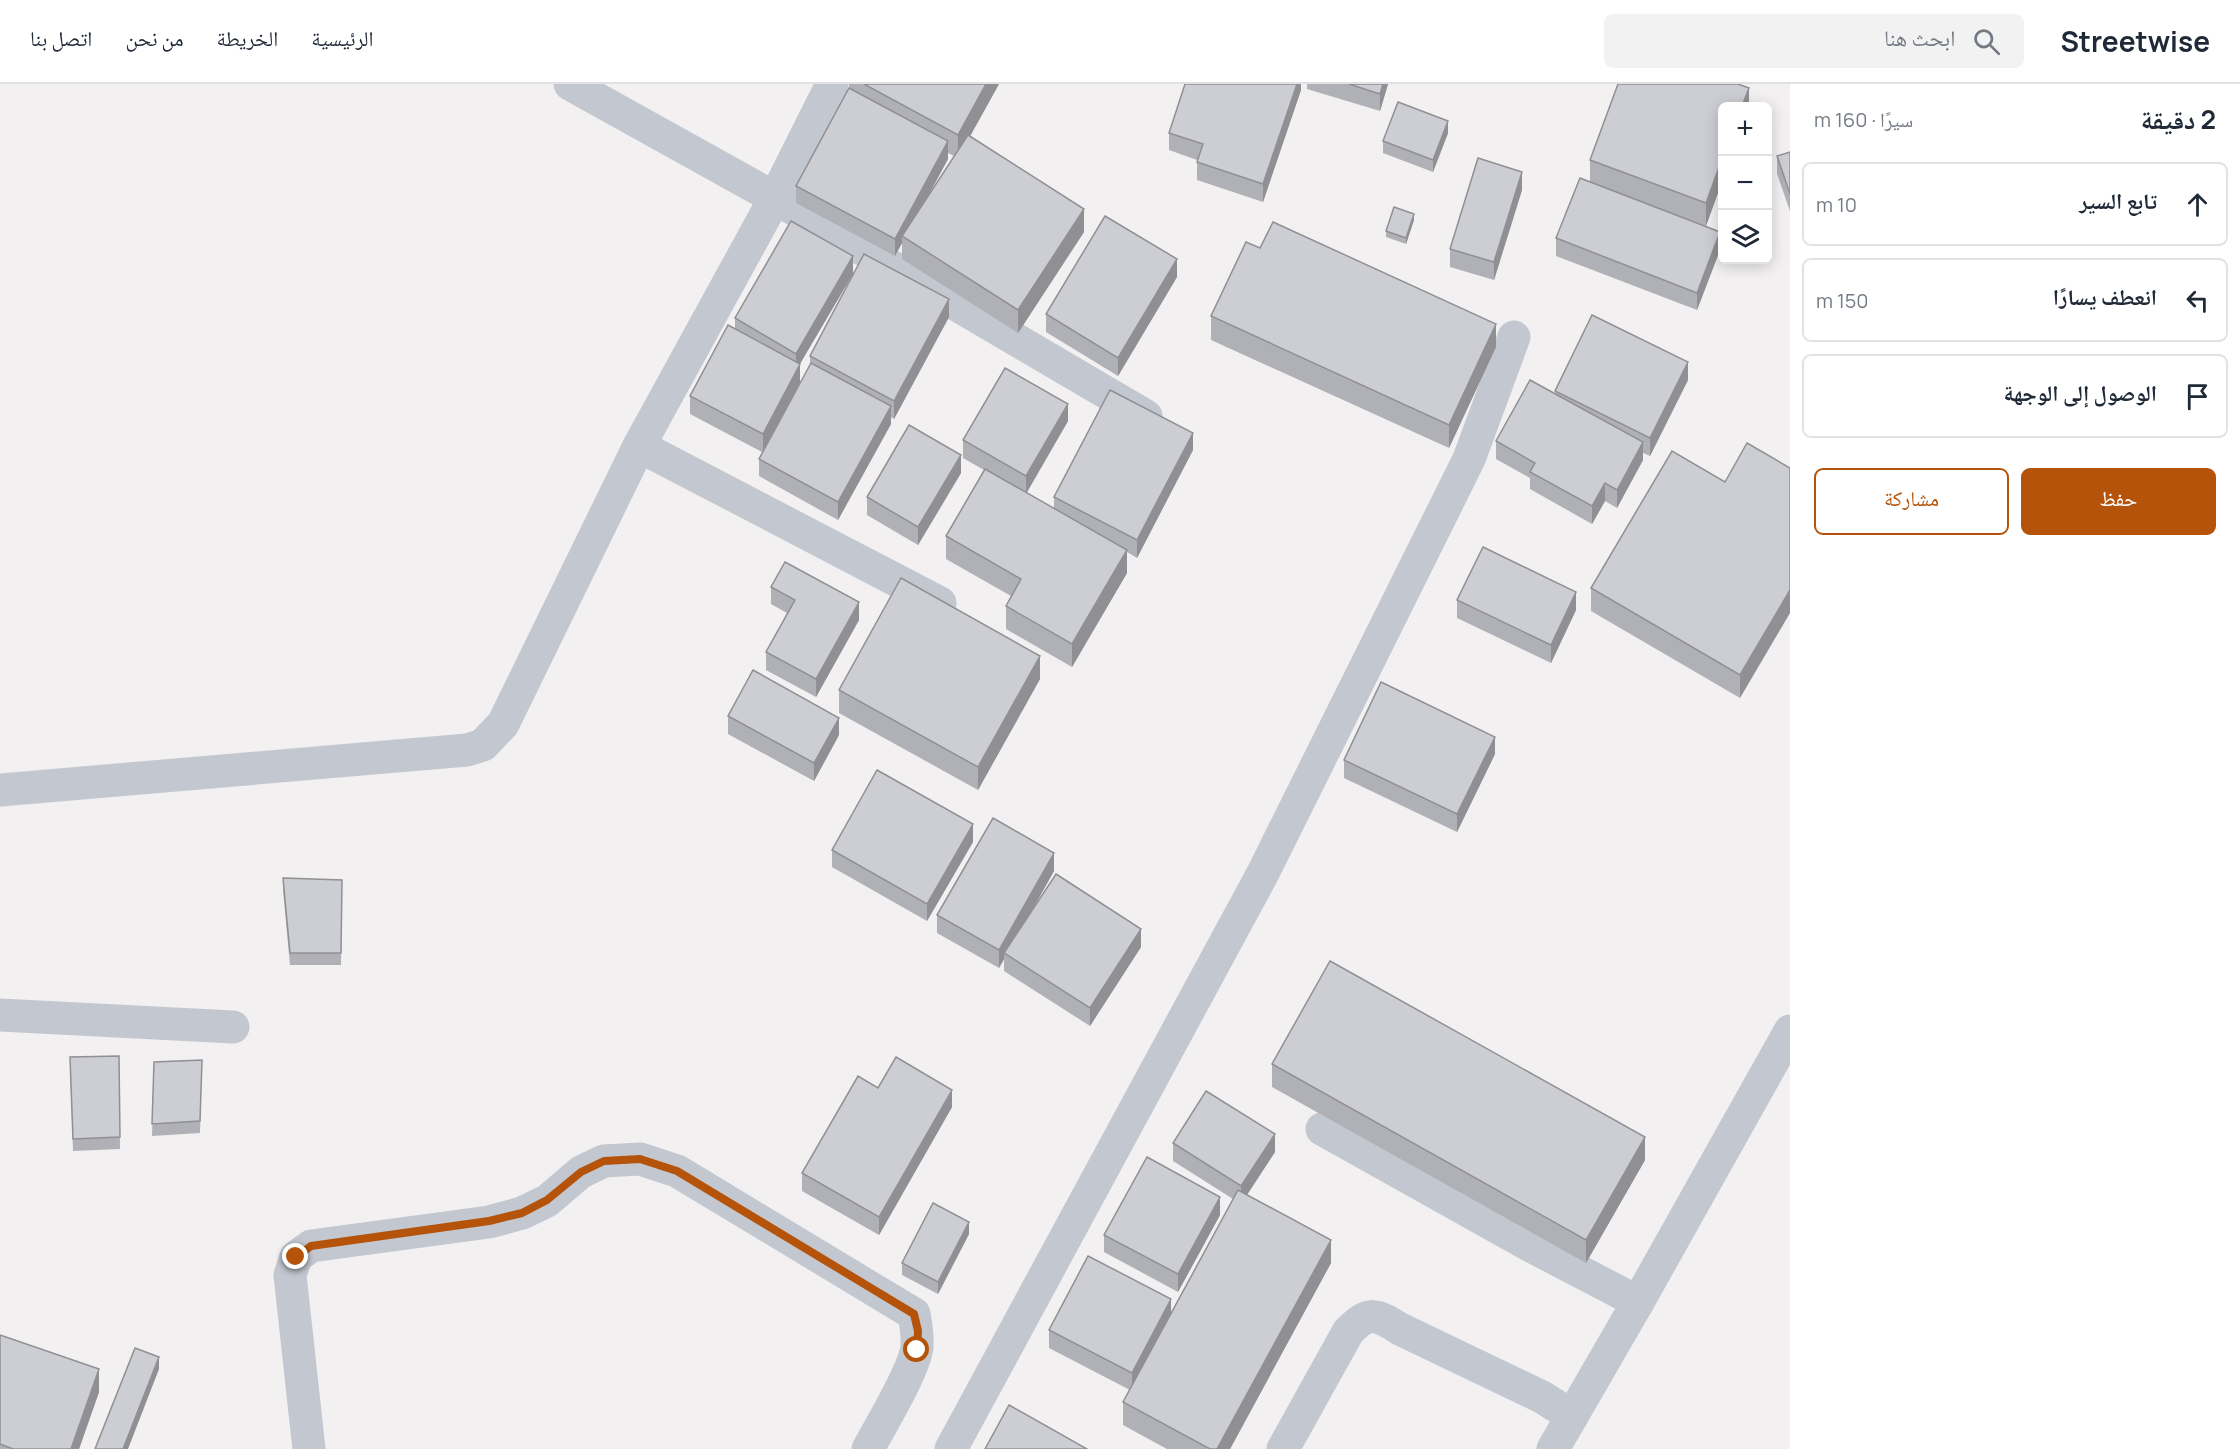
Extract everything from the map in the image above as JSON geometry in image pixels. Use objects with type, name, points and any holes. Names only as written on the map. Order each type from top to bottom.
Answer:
[{"type":"street","points":[[570,84],[775,198],[1154,421]]},
{"type":"street","points":[[0,790],[467,750],[483,745],[503,724],[639,446],[775,198],[832,84]]},
{"type":"street","points":[[951,1449],[1263,873],[1469,459],[1514,337]]},
{"type":"street","points":[[639,446],[966,617]]},
{"type":"street","points":[[0,1016],[233,1027]]},
{"type":"street","points":[[1553,1449],[1790,1031]]},
{"type":"street","points":[[1322,1129],[1531,1246],[1638,1302]]},
{"type":"street","points":[[309,1449],[290,1275],[296,1257],[311,1246],[489,1221],[522,1213],[547,1200],[581,1172],[604,1161],[640,1159],[677,1171],[914,1314],[918,1331],[917,1350],[868,1449]]},
{"type":"street","points":[[1283,1449],[1348,1332],[1368,1316],[1380,1316],[1400,1329],[1542,1397],[1572,1416]]},
{"type":"building","points":[[864,84],[986,84],[958,135]]},
{"type":"building","points":[[1185,84],[1297,84],[1263,184],[1197,162],[1203,144],[1169,133]]},
{"type":"building","points":[[1349,84],[1383,84],[1380,94]]},
{"type":"building","points":[[1618,84],[1738,84],[1749,88],[1744,102],[1718,102],[1718,170],[1706,203],[1590,160]]},
{"type":"building","points":[[849,88],[948,141],[895,239],[796,186]]},
{"type":"building","points":[[1398,102],[1448,121],[1433,160],[1383,141]]},
{"type":"building","points":[[968,135],[1084,209],[1018,310],[902,236]]},
{"type":"building","points":[[1790,152],[1790,194],[1777,156]]},
{"type":"building","points":[[1478,158],[1522,172],[1494,262],[1450,249]]},
{"type":"building","points":[[1580,178],[1718,231],[1718,237],[1697,293],[1556,238]]},
{"type":"building","points":[[1394,207],[1414,214],[1406,238],[1386,231]]},
{"type":"building","points":[[1105,216],[1177,259],[1118,358],[1046,314]]},
{"type":"building","points":[[791,221],[853,256],[796,354],[735,318]]},
{"type":"building","points":[[1273,222],[1496,324],[1449,425],[1211,316],[1246,242],[1260,248]]},
{"type":"building","points":[[864,254],[949,299],[894,401],[810,356]]},
{"type":"building","points":[[1592,315],[1688,362],[1650,438],[1555,391]]},
{"type":"building","points":[[728,325],[800,364],[763,434],[690,396]]},
{"type":"building","points":[[811,363],[891,406],[838,502],[759,459]]},
{"type":"building","points":[[1005,368],[1068,404],[1026,476],[963,440]]},
{"type":"building","points":[[1530,380],[1643,442],[1617,490],[1605,483],[1592,506],[1530,472],[1535,463],[1496,441]]},
{"type":"building","points":[[1110,390],[1193,433],[1137,540],[1054,497]]},
{"type":"building","points":[[909,425],[961,455],[918,527],[867,497]]},
{"type":"building","points":[[1747,443],[1790,468],[1790,590],[1740,675],[1591,588],[1672,451],[1725,482]]},
{"type":"building","points":[[985,469],[1127,550],[1072,644],[1006,606],[1021,579],[946,536]]},
{"type":"building","points":[[1483,547],[1576,592],[1551,645],[1457,600]]},
{"type":"building","points":[[785,562],[859,602],[816,679],[766,652],[795,600],[771,587]]},
{"type":"building","points":[[901,578],[1040,656],[978,767],[839,690]]},
{"type":"building","points":[[753,670],[839,718],[814,763],[728,716]]},
{"type":"building","points":[[1381,682],[1495,737],[1457,814],[1344,760]]},
{"type":"building","points":[[877,770],[973,824],[927,904],[832,850]]},
{"type":"building","points":[[993,818],[1054,853],[999,950],[937,915]]},
{"type":"building","points":[[1056,874],[1141,929],[1090,1008],[1004,953]]},
{"type":"building","points":[[283,878],[342,880],[341,953],[290,953]]},
{"type":"building","points":[[1330,961],[1645,1137],[1586,1240],[1272,1064]]},
{"type":"building","points":[[119,1056],[120,1137],[73,1139],[70,1057]]},
{"type":"building","points":[[896,1057],[952,1090],[879,1217],[802,1173],[858,1076],[878,1088]]},
{"type":"building","points":[[202,1060],[200,1121],[152,1124],[154,1062]]},
{"type":"building","points":[[1206,1091],[1275,1134],[1241,1186],[1173,1143]]},
{"type":"building","points":[[1147,1157],[1220,1197],[1178,1274],[1104,1235]]},
{"type":"building","points":[[1238,1190],[1331,1240],[1217,1449],[1210,1449],[1123,1402]]},
{"type":"building","points":[[933,1203],[969,1222],[938,1282],[902,1263]]},
{"type":"building","points":[[1088,1256],[1171,1299],[1132,1373],[1049,1330]]},
{"type":"building","points":[[0,1335],[99,1369],[71,1449],[13,1449],[0,1444]]},
{"type":"building","points":[[135,1348],[159,1357],[123,1449],[95,1449]]},
{"type":"building","points":[[1009,1405],[1087,1449],[985,1449]]},
{"type":"route","points":[[296,1257],[311,1246],[489,1221],[522,1213],[547,1200],[581,1172],[604,1161],[640,1159],[677,1171],[914,1314],[918,1331],[917,1350]]}]
